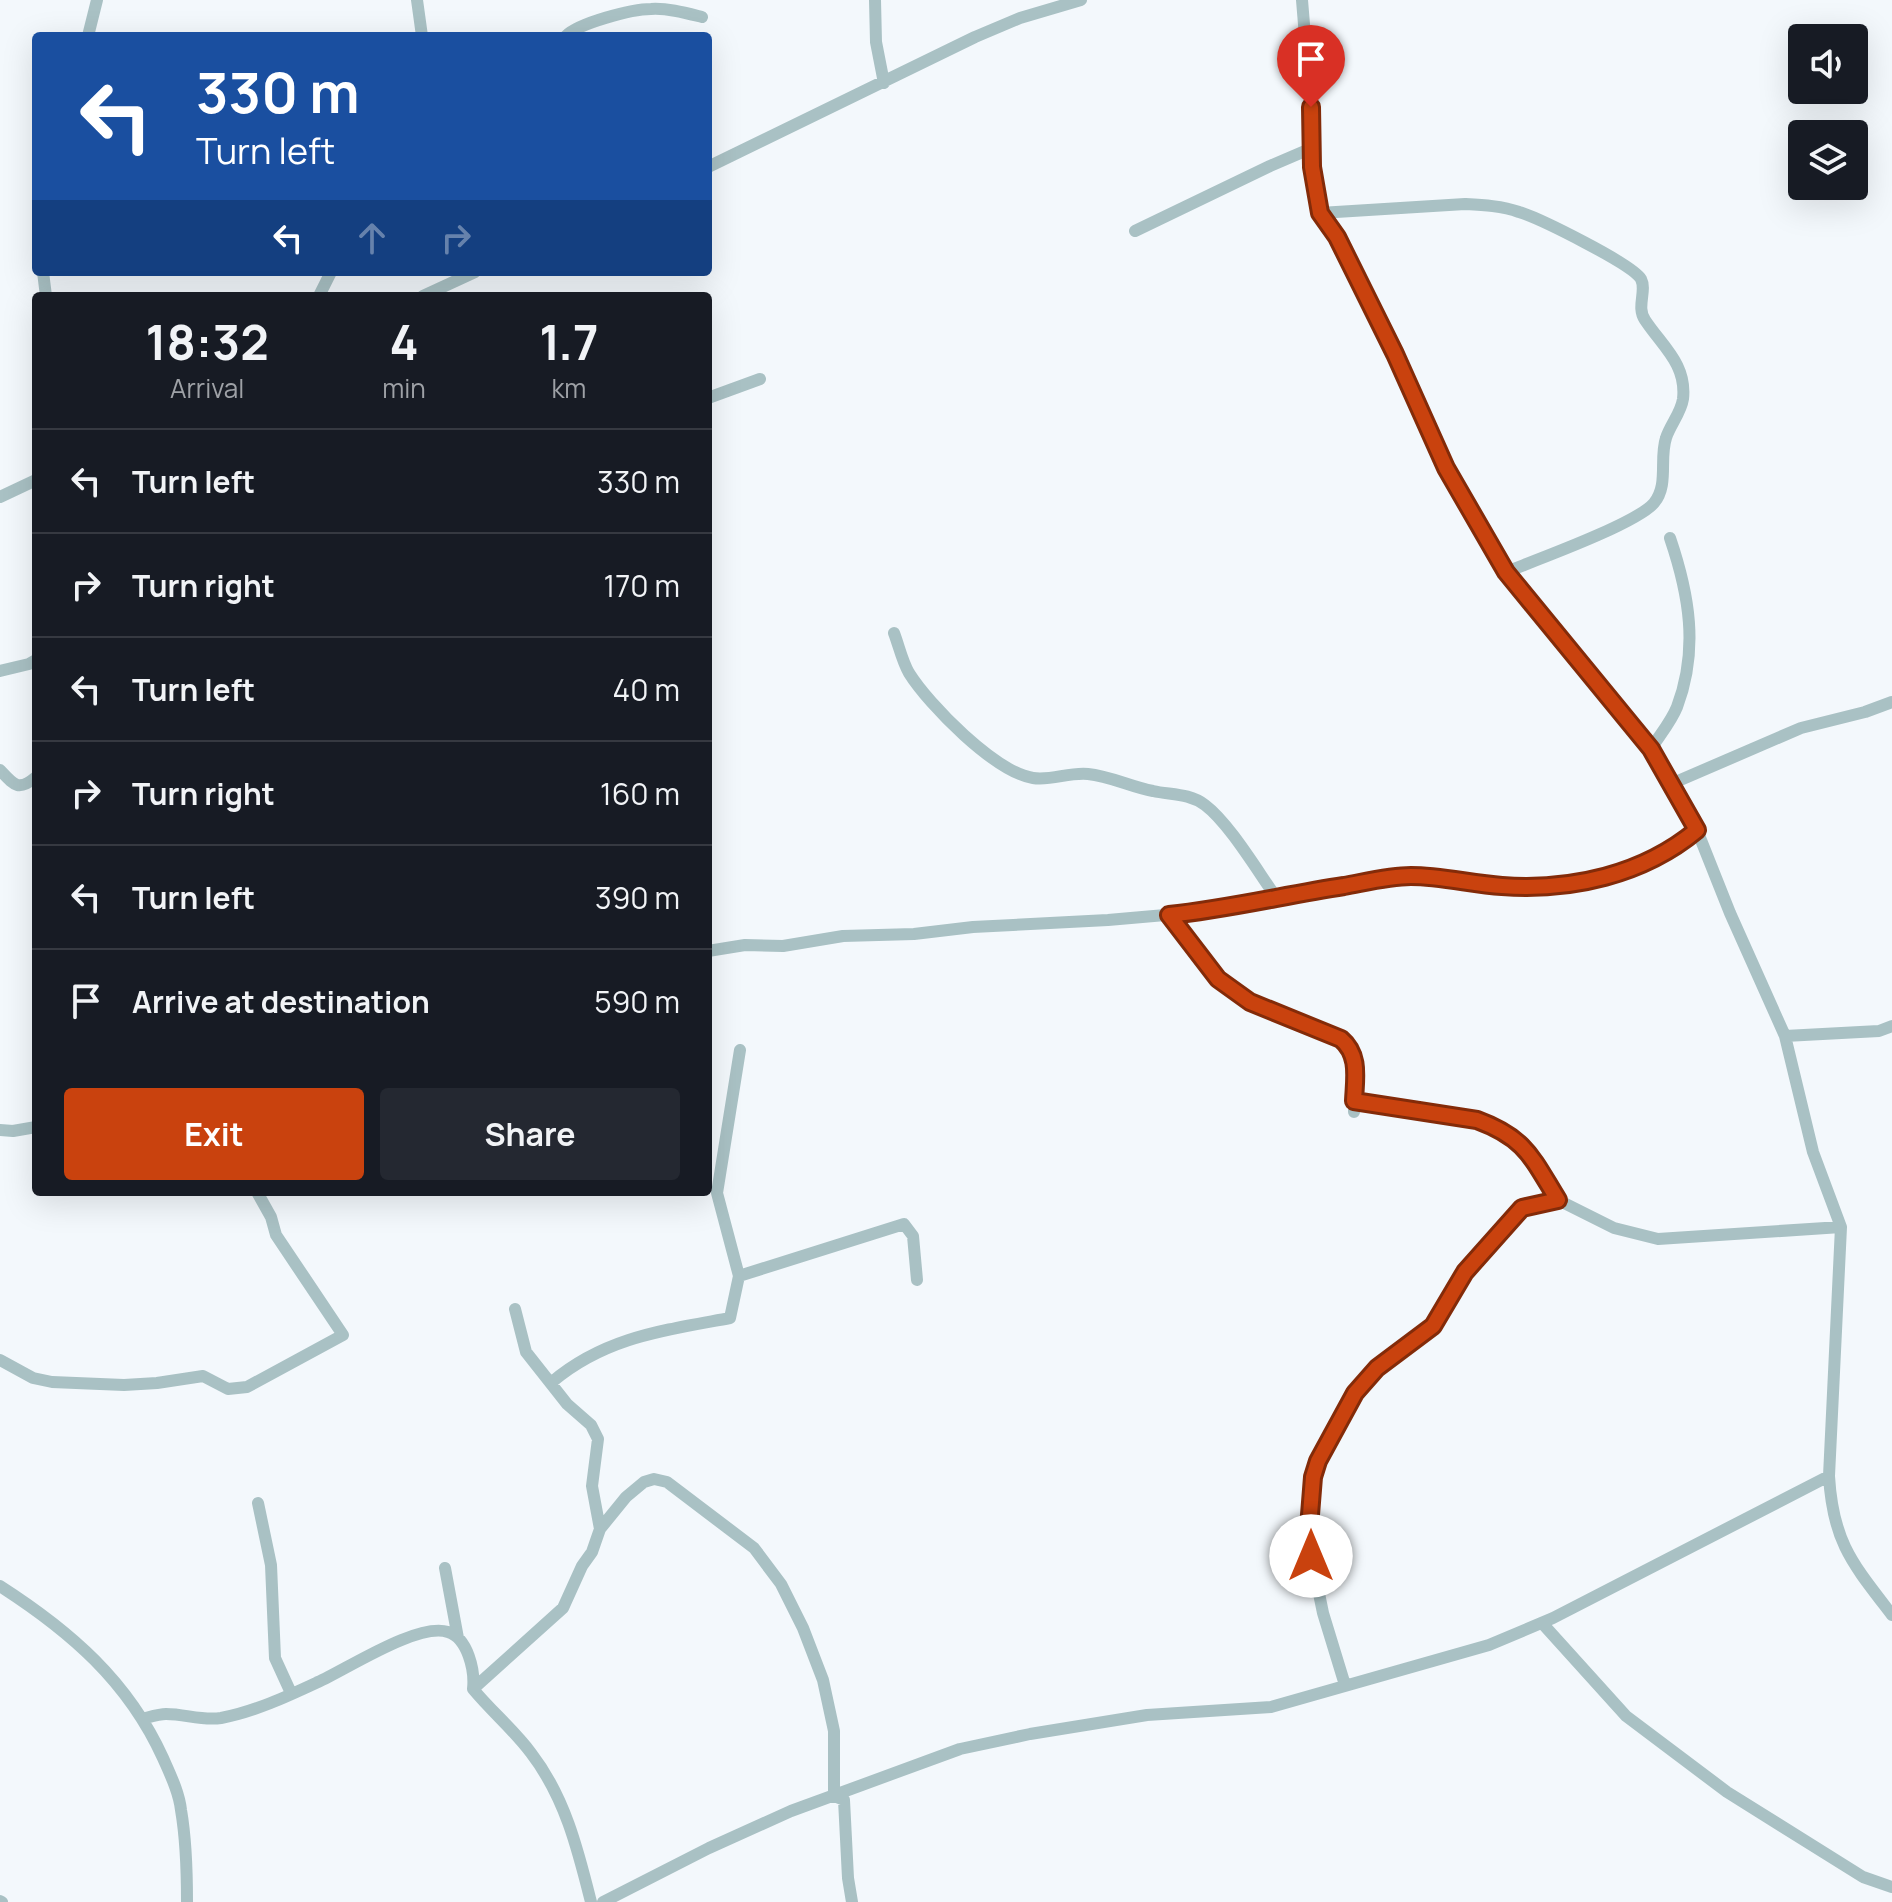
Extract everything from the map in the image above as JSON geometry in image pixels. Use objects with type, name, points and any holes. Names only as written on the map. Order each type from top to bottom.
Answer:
[{"type":"street","points":[[89,32],[97,0]]},
{"type":"street","points":[[417,0],[421,32]]},
{"type":"street","points":[[875,0],[876,42],[884,83]]},
{"type":"street","points":[[712,165],[1020,18],[1081,0]]},
{"type":"street","points":[[1302,0],[1312,167],[1320,213],[1337,237],[1395,354],[1446,468],[1506,572],[1651,749],[1697,830],[1785,1036],[1813,1152],[1841,1227],[1829,1476],[1831,1511],[1847,1553],[1892,1615]]},
{"type":"street","points":[[569,32],[650,9],[702,17]]},
{"type":"street","points":[[1135,231],[1312,148]]},
{"type":"street","points":[[1320,213],[1465,204],[1520,212],[1597,250],[1639,276],[1643,285],[1640,298],[1642,317],[1677,361],[1683,399],[1665,440],[1660,493],[1652,506],[1631,517],[1506,572]]},
{"type":"street","points":[[431,292],[465,276]]},
{"type":"street","points":[[712,397],[760,379]]},
{"type":"street","points":[[0,497],[32,482]]},
{"type":"street","points":[[1651,749],[1677,709],[1692,643],[1684,580],[1670,538]]},
{"type":"street","points":[[894,633],[908,671],[919,687],[953,725],[989,755],[1016,773],[1033,778],[1087,774],[1152,791],[1190,797],[1207,806],[1226,828],[1276,897]]},
{"type":"street","points":[[0,671],[32,662]]},
{"type":"street","points":[[1671,784],[1801,728],[1892,702]]},
{"type":"street","points":[[0,770],[19,786],[32,780]]},
{"type":"street","points":[[712,950],[745,945],[783,946],[843,936],[914,934],[973,927],[1211,911],[1276,897],[1410,876],[1504,886],[1571,885],[1631,870],[1682,843],[1697,830]]},
{"type":"street","points":[[1169,915],[1218,979],[1250,1002],[1341,1039],[1348,1045],[1355,1060],[1354,1107],[1477,1120],[1495,1126],[1526,1147],[1558,1200],[1614,1228],[1658,1239],[1841,1227]]},
{"type":"street","points":[[1785,1036],[1879,1031],[1892,1026]]},
{"type":"street","points":[[552,1382],[568,1368],[638,1335],[730,1318],[739,1276],[717,1193],[740,1050]]},
{"type":"street","points":[[0,1130],[32,1128]]},
{"type":"street","points":[[0,1360],[33,1378],[52,1382],[135,1384],[203,1376],[228,1389],[247,1387],[343,1335],[276,1235],[271,1217],[259,1196]]},
{"type":"street","points":[[1345,1685],[1323,1613],[1308,1540],[1312,1486],[1318,1461],[1363,1381],[1433,1326],[1465,1272],[1510,1219],[1522,1208],[1558,1200]]},
{"type":"street","points":[[739,1276],[904,1224],[913,1236],[917,1280]]},
{"type":"street","points":[[515,1309],[526,1352],[567,1404],[591,1425],[598,1439],[592,1486],[600,1529]]},
{"type":"street","points":[[603,1902],[709,1848],[791,1811],[960,1749],[1147,1715],[1271,1707],[1489,1645],[1542,1623],[1829,1476]]},
{"type":"street","points":[[473,1689],[563,1608],[582,1566],[592,1552],[600,1529],[626,1497],[644,1482],[654,1479],[667,1482],[754,1548],[781,1584],[803,1628],[823,1680],[834,1731],[834,1796]]},
{"type":"street","points":[[258,1503],[271,1565],[275,1658],[291,1693]]},
{"type":"street","points":[[445,1568],[458,1638],[474,1675],[473,1689],[493,1713],[514,1731],[549,1783],[573,1834],[591,1902]]},
{"type":"street","points":[[0,1586],[35,1609],[101,1666],[142,1719],[169,1771],[181,1808],[187,1902]]},
{"type":"street","points":[[1542,1623],[1626,1716],[1639,1726],[1727,1792],[1863,1877],[1892,1887]]},
{"type":"street","points":[[142,1719],[165,1714],[201,1719],[221,1718],[291,1693],[388,1646],[422,1634],[436,1630],[449,1632],[458,1638]]},
{"type":"street","points":[[834,1796],[844,1800],[852,1902]]},
{"type":"route","points":[[1311,107],[1312,167],[1320,213],[1337,237],[1395,354],[1446,468],[1506,572],[1651,749],[1697,830],[1682,843],[1631,870],[1571,885],[1504,886],[1410,876],[1276,897],[1211,911],[1169,915],[1218,979],[1250,1002],[1341,1039],[1348,1045],[1355,1060],[1354,1101],[1477,1120],[1495,1126],[1526,1147],[1558,1200],[1522,1208],[1510,1219],[1465,1272],[1433,1326],[1363,1381],[1329,1438],[1313,1477],[1308,1540],[1311,1556]]}]
